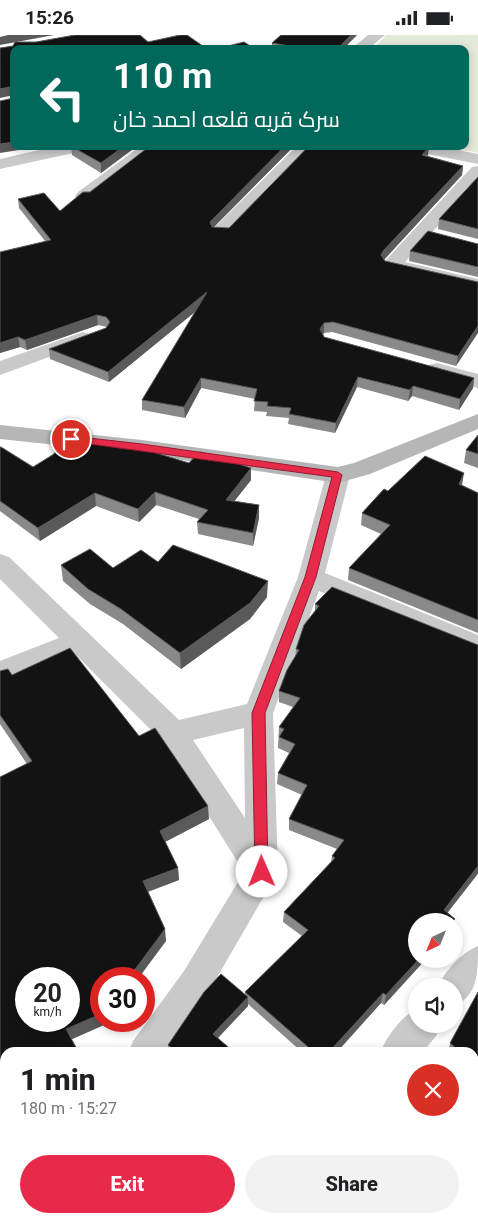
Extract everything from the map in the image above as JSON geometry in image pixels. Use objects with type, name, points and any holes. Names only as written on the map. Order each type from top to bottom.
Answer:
[{"type":"street","points":[[364,45],[378,35]]},
{"type":"street","points":[[0,164],[63,150]]},
{"type":"street","points":[[84,196],[147,150]]},
{"type":"street","points":[[221,232],[303,150]]},
{"type":"street","points":[[432,150],[478,159]]},
{"type":"street","points":[[478,171],[432,235],[392,265],[478,285]]},
{"type":"street","points":[[0,368],[99,333]]},
{"type":"street","points":[[414,363],[478,381]]},
{"type":"street","points":[[0,432],[142,447],[338,475],[362,469],[478,421]]},
{"type":"street","points":[[150,1047],[196,982],[262,872],[258,713],[311,577],[338,475]]},
{"type":"street","points":[[0,563],[173,733],[262,872]]},
{"type":"street","points":[[311,577],[478,646]]},
{"type":"street","points":[[0,673],[79,641]]},
{"type":"street","points":[[173,733],[258,713]]},
{"type":"street","points":[[463,979],[478,962]]},
{"type":"street","points":[[403,1047],[415,1033]]},
{"type":"green space","points":[[386,35],[478,35],[478,153],[464,150],[469,150],[469,45],[377,45]]},
{"type":"building","points":[[75,35],[140,35],[148,42],[187,35],[201,45],[14,45],[15,42],[36,42]]},
{"type":"building","points":[[281,35],[351,35],[341,45],[284,45],[272,43]]},
{"type":"building","points":[[244,42],[249,45],[232,45]]},
{"type":"building","points":[[10,46],[10,87],[0,89],[0,48]]},
{"type":"building","points":[[10,99],[10,143],[0,144],[0,101]]},
{"type":"building","points":[[78,150],[119,150],[101,163]]},
{"type":"building","points":[[145,150],[281,150],[210,222],[212,227],[229,228],[305,150],[426,150],[422,155],[463,166],[381,255],[385,261],[478,282],[478,326],[458,356],[333,322],[324,323],[320,329],[324,337],[474,378],[460,399],[413,386],[410,390],[358,377],[336,423],[289,414],[291,408],[267,406],[268,402],[254,401],[257,389],[201,378],[184,407],[142,400],[207,292],[108,372],[49,349],[106,328],[110,322],[106,317],[97,315],[25,340],[18,337],[0,343],[0,252],[51,240],[18,199],[44,193],[60,211],[83,192],[90,192]]},
{"type":"building","points":[[478,177],[478,229],[439,219]]},
{"type":"building","points":[[428,231],[478,244],[478,267],[410,251]]},
{"type":"building","points":[[478,435],[478,454],[466,450]]},
{"type":"building","points":[[64,438],[127,449],[130,445],[189,463],[201,452],[251,468],[226,500],[259,505],[253,533],[197,522],[208,510],[155,492],[138,509],[95,493],[38,528],[0,501],[0,447],[33,467],[54,454]]},
{"type":"building","points":[[425,456],[464,473],[459,484],[478,493],[478,620],[349,568],[390,525],[362,513],[384,489],[388,491]]},
{"type":"building","points":[[173,545],[268,581],[250,603],[180,653],[121,609],[88,589],[61,565],[90,549],[113,568],[141,550],[158,562]]},
{"type":"building","points":[[332,587],[478,645],[478,866],[444,910],[448,913],[408,913],[408,968],[411,968],[386,995],[383,993],[334,1047],[308,1047],[245,992],[308,930],[284,912],[335,858],[332,856],[344,840],[289,819],[307,785],[278,773],[295,744],[279,737],[284,729],[279,727],[300,698],[279,691],[287,670],[299,650],[296,649],[304,625],[319,606],[315,604]]},
{"type":"building","points":[[70,648],[139,736],[155,728],[208,806],[160,831],[178,868],[143,881],[165,929],[137,967],[90,967],[90,1019],[80,1023],[80,967],[15,967],[15,1032],[68,1032],[76,1047],[0,1047],[0,777],[32,761],[0,715],[0,671],[8,669],[12,675]]},
{"type":"building","points":[[221,974],[248,997],[213,1034],[228,1047],[170,1047],[168,1045],[204,992]]},
{"type":"building","points":[[478,992],[478,1047],[455,1047],[450,1043],[455,1033],[463,1033],[463,1019]]},
{"type":"route","points":[[71,439],[142,447],[338,475],[327,510],[311,577],[258,713],[262,872]]}]
